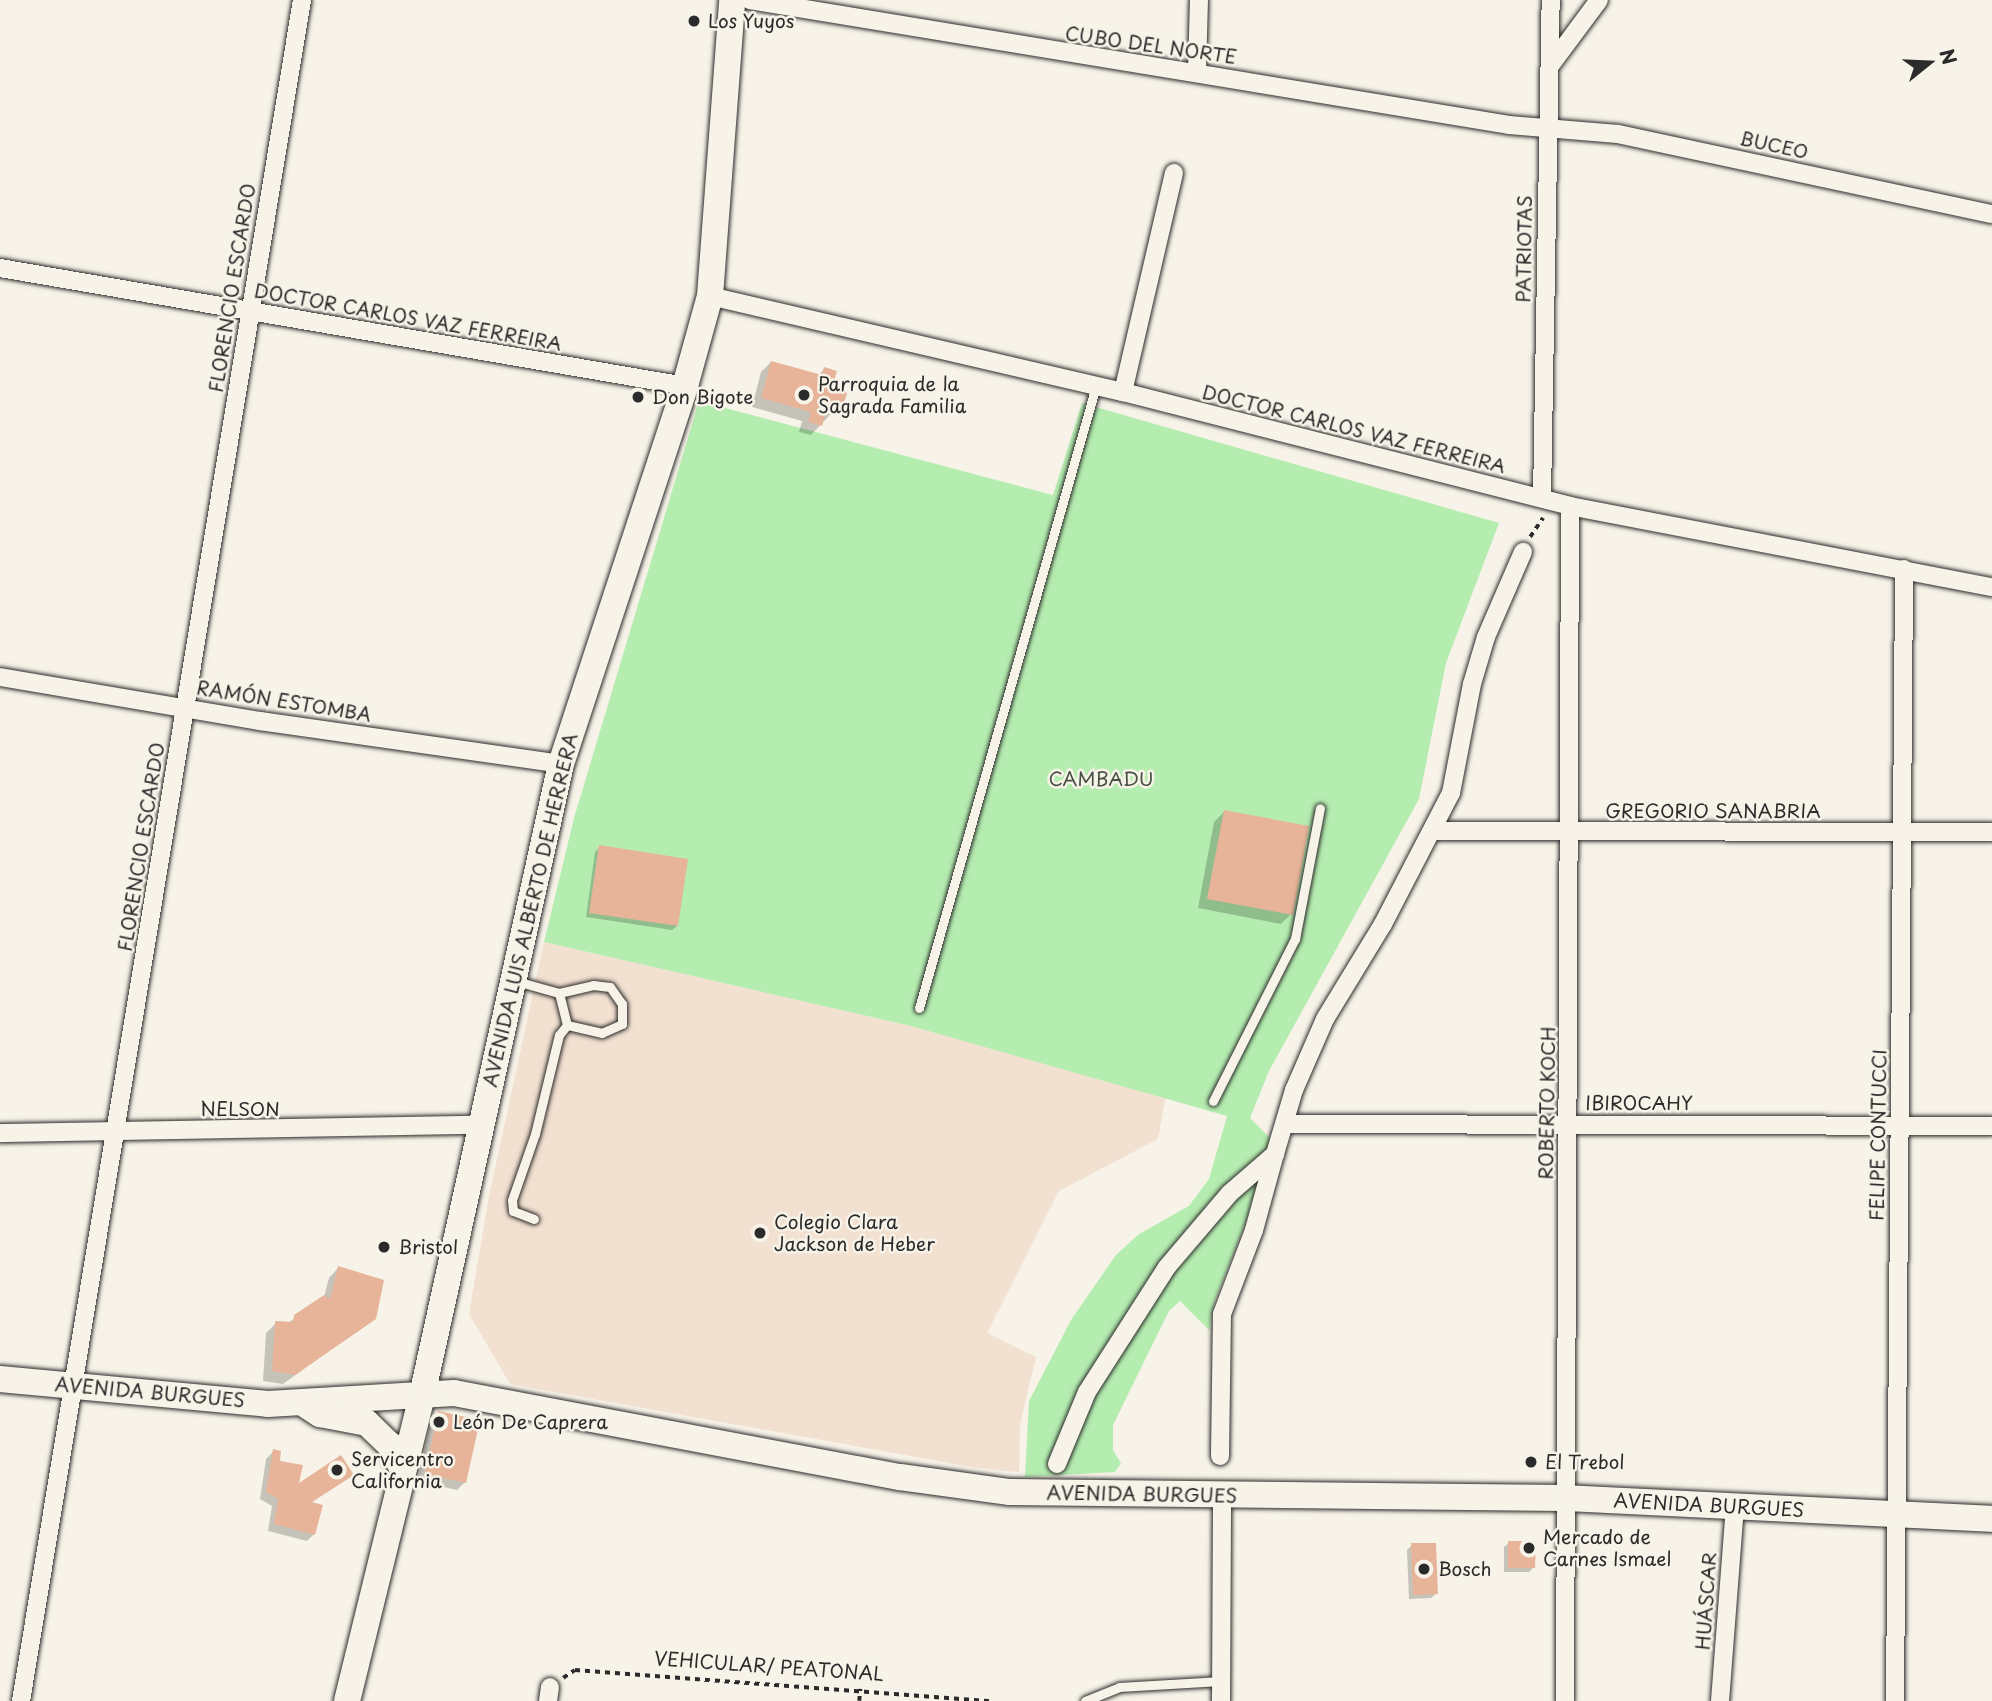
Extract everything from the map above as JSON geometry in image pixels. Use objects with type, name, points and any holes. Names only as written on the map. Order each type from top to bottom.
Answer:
[{"type":"street","name":"FLORENCIO ESCARDO","points":[[21,1701],[302,0]]},
{"type":"street","name":"AVENIDA LUIS ALBERTO DE HERRERA","points":[[348,1701],[423,1391],[561,764],[685,386],[710,296],[732,0]]},
{"type":"street","name":"CUBO DEL NORTE","points":[[750,0],[1118,63],[1197,71],[1509,125],[1546,126]]},
{"type":"street","points":[[1197,71],[1199,0]]},
{"type":"street","name":"PATRIOTAS","points":[[1542,498],[1546,126],[1551,0]]},
{"type":"street","points":[[1550,66],[1599,0]]},
{"type":"street","name":"BUCEO","points":[[1546,126],[1618,134],[1992,214]]},
{"type":"street","points":[[1123,392],[1174,173]]},
{"type":"street","name":"DOCTOR CARLOS VAZ FERREIRA","points":[[0,268],[685,386]]},
{"type":"street","name":"DOCTOR CARLOS VAZ FERREIRA","points":[[710,296],[1123,392],[1570,506],[1992,587]]},
{"type":"street","name":"ROBERTO KOCH","points":[[1565,1701],[1571,832],[1570,506]]},
{"type":"street","points":[[1220,1456],[1222,1314],[1254,1230],[1285,1124],[1325,1019],[1434,831],[1457,775],[1472,684],[1486,637],[1523,552]]},
{"type":"street","name":"FELIPE CONTUCCI","points":[[1895,1701],[1904,569]]},
{"type":"street","name":"RAMÓN ESTOMBA","points":[[0,677],[561,764]]},
{"type":"street","name":"GREGORIO SANABRIA","points":[[1434,831],[1992,832]]},
{"type":"street","name":"IBIROCAHY","points":[[1285,1124],[1992,1126]]},
{"type":"street","name":"NELSON","points":[[0,1133],[480,1125]]},
{"type":"street","points":[[1057,1464],[1087,1392],[1167,1267],[1230,1193],[1276,1154]]},
{"type":"street","name":"AVENIDA BURGUES","points":[[0,1379],[268,1404],[423,1391],[454,1392],[978,1488],[1222,1496],[1565,1498],[1992,1519]]},
{"type":"street","name":"AVENIDA BURGUES","points":[[301,1402],[320,1414],[367,1423],[379,1431],[404,1469]]},
{"type":"street","points":[[1221,1701],[1222,1496]]},
{"type":"street","name":"HUÁSCAR","points":[[1720,1701],[1735,1505]]},
{"type":"lane","points":[[919,1008],[1096,386]]},
{"type":"lane","points":[[1213,1101],[1295,939],[1320,808]]},
{"type":"lane","points":[[513,979],[559,993],[593,985],[610,987],[622,1004],[622,1024],[602,1033],[567,1025]]},
{"type":"lane","points":[[559,993],[567,1025]]},
{"type":"lane","points":[[534,1219],[513,1211],[512,1200],[535,1134],[559,1035],[567,1025]]},
{"type":"lane","points":[[1085,1701],[1119,1687],[1221,1681]]},
{"type":"path","points":[[1523,552],[1538,521],[1570,506]]},
{"type":"path","name":"VEHICULAR/ PEATONAL","points":[[549,1694],[575,1670],[860,1689],[991,1701]]},
{"type":"path","points":[[859,1701],[860,1689]]},
{"type":"shaded area","name":"Colegio Clara Jackson de Heber","points":[[544,942],[911,1026],[1166,1095],[1158,1139],[1059,1191],[987,1333],[1036,1357],[1020,1424],[1019,1472],[977,1468],[510,1384],[469,1314],[489,1196]]},
{"type":"green space","name":"CAMBADU","points":[[699,401],[1053,495],[1082,403],[1499,523],[1446,663],[1419,799],[1269,1071],[1250,1118],[1270,1138],[1262,1182],[1215,1300],[1209,1330],[1180,1301],[1169,1311],[1113,1425],[1113,1450],[1121,1463],[1115,1472],[1025,1477],[1029,1401],[1071,1320],[1116,1255],[1139,1234],[1189,1206],[1209,1179],[1227,1116],[911,1026],[544,942],[574,818]]},
{"type":"building","name":"Parroquia de la Sagrada Familia","points":[[771,361],[822,375],[824,367],[837,371],[834,381],[847,393],[843,408],[827,409],[822,426],[808,422],[811,412],[761,398]]},
{"type":"building","points":[[1224,810],[1309,826],[1293,915],[1207,899]]},
{"type":"building","points":[[599,845],[688,859],[678,926],[589,913]]},
{"type":"building","points":[[338,1266],[384,1280],[376,1319],[295,1375],[272,1371],[275,1321],[293,1322],[294,1315],[324,1295],[330,1299]]},
{"type":"building","points":[[438,1411],[480,1420],[466,1483],[425,1474]]},
{"type":"building","points":[[273,1449],[281,1451],[280,1461],[303,1465],[299,1483],[341,1455],[354,1475],[312,1502],[323,1505],[315,1535],[274,1524],[278,1499],[266,1492]]},
{"type":"building","points":[[1508,1541],[1536,1541],[1535,1568],[1508,1568]]},
{"type":"building","name":"Bosch","points":[[1411,1543],[1436,1543],[1438,1594],[1413,1595]]},
{"type":"place","name":"Los Yuyos","points":[[694,21]]},
{"type":"place","name":"Parroquia de la Sagrada Familia","points":[[804,395]]},
{"type":"place","name":"Don Bigote","points":[[638,397]]},
{"type":"place","name":"Colegio Clara Jackson de Heber","points":[[760,1233]]},
{"type":"place","name":"Bristol","points":[[384,1247]]},
{"type":"place","name":"León De Caprera","points":[[439,1422]]},
{"type":"place","name":"El Trebol","points":[[1531,1462]]},
{"type":"place","name":"Servicentro California","points":[[337,1470]]},
{"type":"place","name":"Mercado de Carnes Ismael","points":[[1529,1548]]},
{"type":"place","name":"Bosch","points":[[1424,1569]]}]
